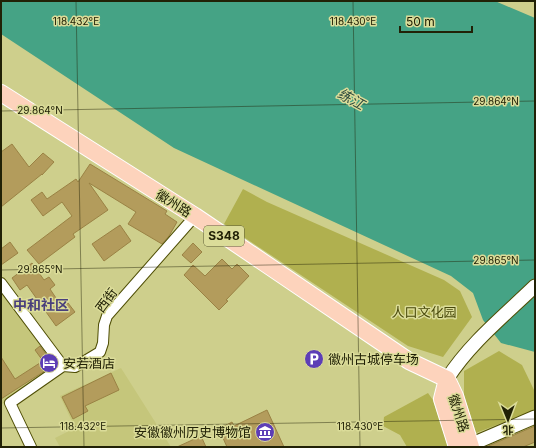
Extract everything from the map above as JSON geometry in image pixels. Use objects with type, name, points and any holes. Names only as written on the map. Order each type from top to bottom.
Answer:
[{"type":"main road","name":"徽州路","points":[[1,93],[194,216],[409,361],[447,379],[442,399],[466,446]]},
{"type":"street","name":"西街","points":[[63,366],[75,367],[100,352],[103,343],[104,325],[107,316],[194,216]]},
{"type":"street","points":[[1,283],[63,366],[10,403],[31,447]]},
{"type":"street","points":[[447,379],[456,365],[476,342],[535,286]]},
{"type":"street","points":[[466,446],[535,417]]},
{"type":"shaded area","points":[[1,289],[59,366],[1,405]]},
{"type":"shaded area","points":[[121,368],[171,447],[60,447],[55,438],[75,428],[60,396]]},
{"type":"shaded area","points":[[535,420],[535,447],[480,447]]},
{"type":"green space","name":"人口文化园","points":[[243,189],[267,202],[444,280],[460,291],[472,317],[443,357],[408,346],[224,224]]},
{"type":"green space","points":[[499,351],[522,365],[535,392],[535,410],[476,433],[464,395],[464,371]]},
{"type":"green space","points":[[428,393],[433,400],[448,447],[407,447],[400,435],[383,426],[384,417]]},
{"type":"water","name":"练江","points":[[1,1],[495,1],[535,18],[535,352],[501,343],[483,320],[473,293],[451,276],[174,148],[1,34]]},
{"type":"building","points":[[12,144],[29,167],[43,153],[54,162],[42,175],[1,207],[1,152]]},
{"type":"building","points":[[90,164],[167,211],[165,214],[177,222],[169,236],[162,244],[128,224],[136,212],[89,183],[108,210],[73,234],[75,237],[39,264],[27,250],[72,216],[62,202],[43,216],[31,200],[42,192],[47,199],[76,179],[78,182]]},
{"type":"building","points":[[120,225],[131,241],[104,261],[92,244]]},
{"type":"building","points":[[10,242],[18,253],[1,265],[1,249]]},
{"type":"building","points":[[193,243],[202,252],[191,263],[182,255]]},
{"type":"building","points":[[222,259],[232,269],[237,264],[249,276],[226,300],[228,301],[219,310],[184,275],[193,265],[205,276]]},
{"type":"building","points":[[32,263],[44,280],[49,277],[55,285],[50,289],[62,307],[68,303],[75,312],[56,326],[27,285],[20,290],[12,278]]},
{"type":"building","points":[[40,346],[54,365],[1,399],[1,357],[15,379],[43,361],[35,350]]},
{"type":"building","points":[[111,373],[119,390],[85,406],[88,411],[73,419],[62,397]]},
{"type":"building","points":[[267,410],[284,447],[227,447],[219,429],[232,422],[234,426]]},
{"type":"building","points":[[535,426],[535,442],[523,447],[486,447]]},
{"type":"building","points":[[201,436],[206,447],[177,447]]},
{"type":"place","name":"徽州古城停车场","points":[[314,359]]},
{"type":"place","name":"安若酒店","points":[[49,363]]},
{"type":"place","name":"安徽徽州历史博物馆","points":[[265,432]]},
{"type":"district","name":"中和社区","points":[[41,305]]}]
